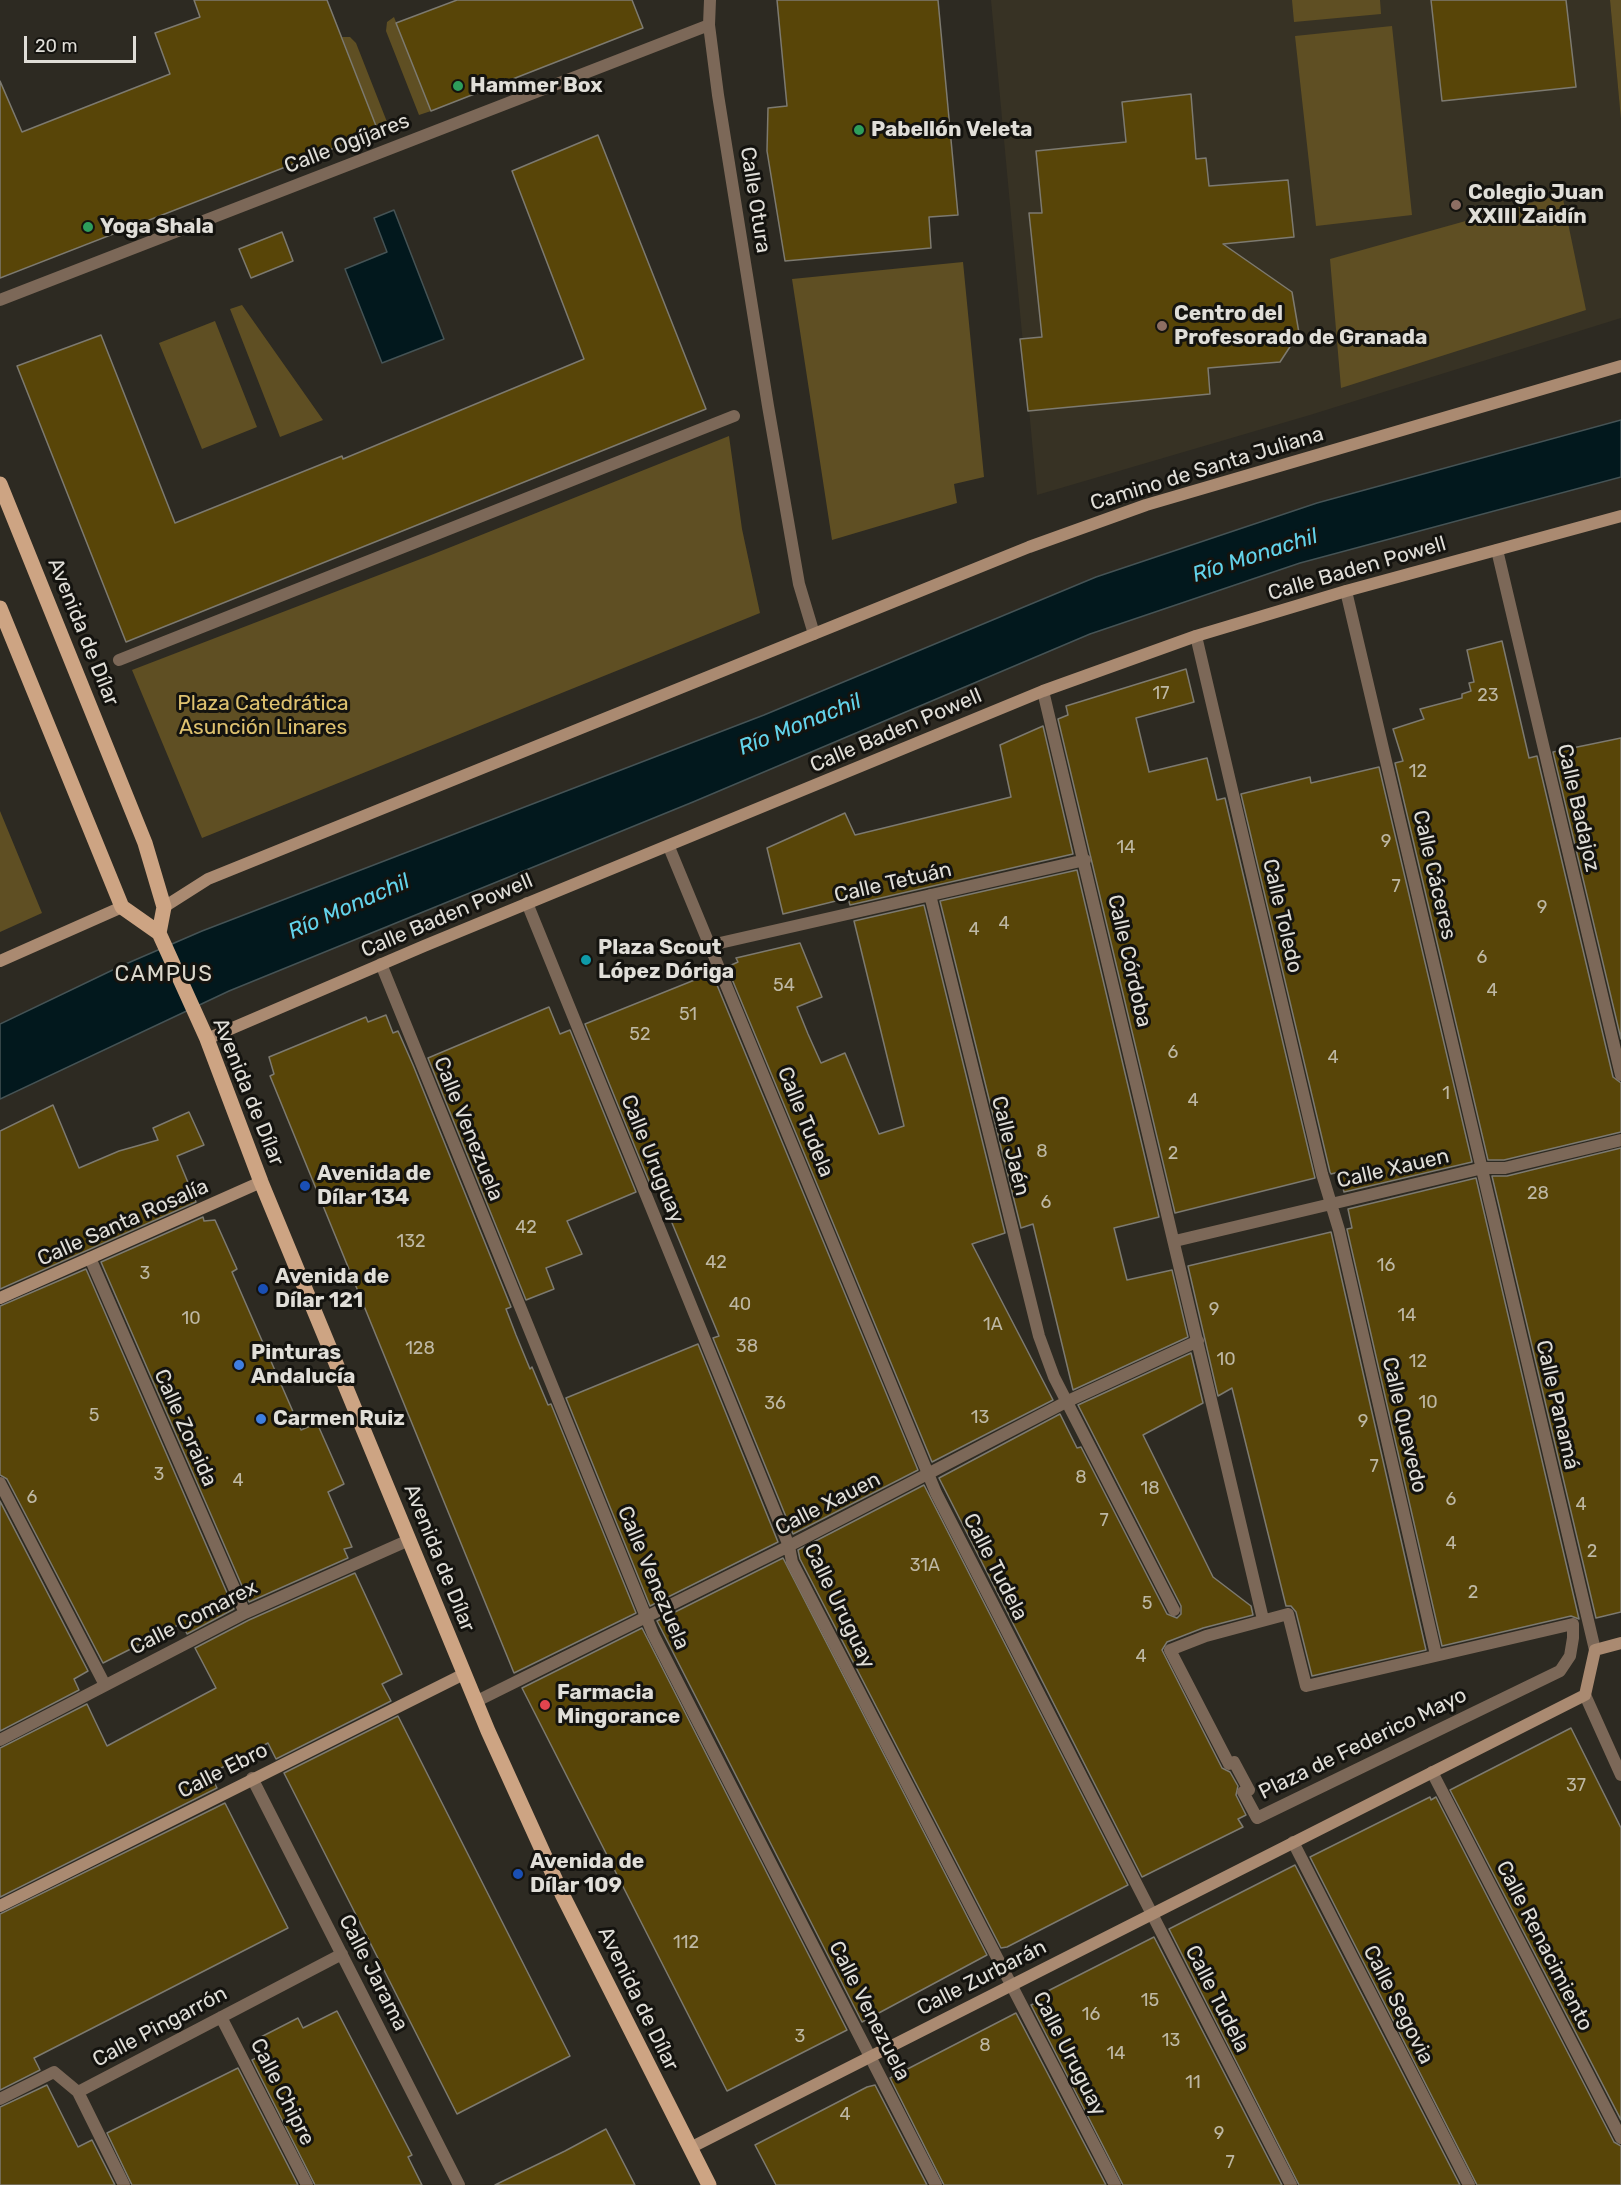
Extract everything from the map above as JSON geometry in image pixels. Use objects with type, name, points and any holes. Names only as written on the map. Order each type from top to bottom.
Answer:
[{"type":"main road","name":"Camino de Santa Juliana","points":[[814,634],[1029,547],[1146,505],[1621,366]]},
{"type":"main road","name":"Avenida de Dílar","points":[[0,484],[146,843],[164,907],[162,939],[207,1039],[261,1182],[464,1674],[562,1894],[709,2185]]},
{"type":"main road","name":"Calle Baden Powell","points":[[207,1039],[527,903],[669,847],[1043,691],[1196,636],[1346,591],[1621,516]]},
{"type":"main road","points":[[0,608],[122,907],[162,939]]},
{"type":"main road","points":[[164,907],[208,879],[814,634]]},
{"type":"main road","points":[[0,961],[122,907]]},
{"type":"main road","name":"Calle Santa Rosalía","points":[[0,1298],[261,1182]]},
{"type":"main road","points":[[1293,1842],[1585,1695],[1595,1650],[1621,1643]]},
{"type":"main road","name":"Calle Ebro","points":[[0,1906],[464,1674]]},
{"type":"main road","name":"Calle Zurbarán","points":[[690,2148],[1293,1842]]},
{"type":"street","name":"Calle Otura","points":[[710,0],[709,25],[768,406],[799,584],[814,634]]},
{"type":"street","name":"Calle Ogíjares","points":[[0,300],[709,25]]},
{"type":"street","points":[[119,660],[734,416]]},
{"type":"street","name":"Calle Badajoz","points":[[1497,550],[1621,1076]]},
{"type":"street","name":"Calle Cáceres","points":[[1346,591],[1483,1168]]},
{"type":"street","name":"Calle Toledo","points":[[1196,636],[1330,1204]]},
{"type":"street","name":"Calle Córdoba","points":[[1043,691],[1175,1241]]},
{"type":"street","points":[[669,847],[711,945]]},
{"type":"street","name":"Calle Tetuán","points":[[711,945],[1085,860]]},
{"type":"street","name":"Calle Jaén","points":[[930,895],[1039,1336],[1054,1377],[1068,1401]]},
{"type":"street","name":"Calle Uruguay","points":[[527,903],[789,1546],[792,1562],[1115,2185]]},
{"type":"street","name":"Calle Tudela","points":[[711,945],[936,1493],[1291,2185]]},
{"type":"street","name":"Calle Venezuela","points":[[381,964],[645,1615],[936,2185]]},
{"type":"street","name":"Calle Xauen","points":[[1175,1241],[1483,1168],[1505,1168],[1621,1140]]},
{"type":"street","name":"Calle Panamá","points":[[1483,1168],[1487,1196],[1595,1650]]},
{"type":"street","name":"Calle Quevedo","points":[[1330,1204],[1339,1230],[1436,1655]]},
{"type":"street","points":[[1175,1241],[1262,1615]]},
{"type":"street","name":"Calle Zoraida","points":[[90,1258],[245,1613]]},
{"type":"street","name":"Calle Xauen","points":[[476,1702],[645,1615],[789,1546],[1068,1401],[1198,1341]]},
{"type":"street","points":[[1068,1401],[1174,1610]]},
{"type":"street","points":[[0,1483],[105,1685]]},
{"type":"street","name":"Calle Comarex","points":[[0,1740],[245,1613],[409,1540]]},
{"type":"street","name":"Plaza de Federico Mayo","points":[[1288,1614],[1306,1686],[1436,1655],[1573,1624],[1570,1656],[1560,1671],[1257,1818],[1244,1792],[1249,1790],[1234,1762],[1229,1764],[1170,1650],[1206,1636],[1288,1614]]},
{"type":"street","points":[[1585,1695],[1621,1775]]},
{"type":"street","name":"Calle Renacimiento","points":[[1432,1772],[1621,2138]]},
{"type":"street","name":"Calle Jarama","points":[[252,1778],[459,2185]]},
{"type":"street","name":"Calle Segovia","points":[[1293,1842],[1469,2185]]},
{"type":"street","name":"Calle Pingarrón","points":[[0,2099],[54,2072],[78,2092],[342,1954]]},
{"type":"street","name":"Calle Chipre","points":[[221,2017],[307,2185]]},
{"type":"street","points":[[78,2092],[124,2185]]},
{"type":"shaded area","points":[[991,0],[1610,0],[1621,119],[1621,318],[1310,415],[1037,495]]},
{"type":"green space","points":[[1292,0],[1380,0],[1381,14],[1294,22]]},
{"type":"green space","points":[[1610,0],[1621,0],[1621,119],[1620,109]]},
{"type":"green space","points":[[394,17],[431,111],[419,115],[386,31],[387,22]]},
{"type":"green space","points":[[1392,26],[1412,215],[1316,226],[1295,36]]},
{"type":"green space","points":[[342,37],[350,37],[356,43],[389,127],[378,131]]},
{"type":"green space","points":[[1562,194],[1586,310],[1341,388],[1330,259]]},
{"type":"green space","points":[[963,262],[984,477],[954,484],[957,503],[832,540],[792,279]]},
{"type":"green space","points":[[242,305],[323,420],[280,437],[230,309]]},
{"type":"green space","points":[[215,321],[257,427],[202,449],[159,343]]},
{"type":"green space","name":"Plaza Catedrática Asunción Linares","points":[[729,436],[742,529],[760,613],[202,838],[132,670],[431,555]]},
{"type":"green space","points":[[0,811],[42,913],[0,932]]},
{"type":"water","points":[[394,210],[444,339],[382,363],[345,269],[387,252],[374,218]]},
{"type":"water","name":"Río Monachil","points":[[1621,420],[1621,477],[1300,563],[1090,634],[693,802],[229,991],[0,1099],[0,1024],[121,966],[202,931],[764,715],[1096,577],[1317,503]]},
{"type":"building","points":[[194,0],[327,0],[378,131],[0,278],[0,81],[22,132],[170,74],[155,33],[200,17]]},
{"type":"building","points":[[457,0],[632,0],[643,28],[431,111],[396,23]]},
{"type":"building","name":"Pabellón Veleta","points":[[777,0],[938,0],[958,215],[929,217],[931,248],[785,261],[767,151],[768,108],[787,106]]},
{"type":"building","points":[[1431,0],[1566,0],[1576,87],[1442,101]]},
{"type":"building","points":[[1191,94],[1196,159],[1206,158],[1209,186],[1288,180],[1294,237],[1223,244],[1292,292],[1299,333],[1280,362],[1208,368],[1210,394],[1028,411],[1020,339],[1042,337],[1029,213],[1042,213],[1036,151],[1126,142],[1122,102]]},
{"type":"building","points":[[598,135],[706,409],[126,642],[17,366],[101,335],[175,523],[342,456],[343,459],[584,359],[512,171]]},
{"type":"building","points":[[282,232],[293,261],[251,278],[239,249]]},
{"type":"building","points":[[1502,641],[1529,758],[1537,756],[1613,1077],[1621,1083],[1621,1132],[1504,1160],[1488,1160],[1395,763],[1403,761],[1393,729],[1424,719],[1420,709],[1462,698],[1462,694],[1471,691],[1469,683],[1474,682],[1467,650]]},
{"type":"building","points":[[1186,669],[1194,702],[1136,718],[1149,772],[1207,758],[1217,800],[1225,798],[1315,1178],[1175,1213],[1058,719],[1068,715],[1066,706]]},
{"type":"building","points":[[1043,726],[1073,854],[850,905],[848,898],[783,914],[767,848],[845,813],[855,835],[1011,797],[1000,745]]},
{"type":"building","points":[[1621,738],[1621,1039],[1553,752]]},
{"type":"building","points":[[1379,767],[1472,1162],[1344,1192],[1339,1172],[1331,1174],[1330,1172],[1241,794],[1310,777],[1311,783]]},
{"type":"building","points":[[1077,870],[1159,1217],[1114,1228],[1127,1280],[1172,1270],[1188,1337],[1073,1390],[1033,1224],[1021,1228],[940,901]]},
{"type":"building","points":[[924,905],[1005,1233],[972,1244],[1053,1400],[932,1462],[727,967],[738,962],[736,958],[800,943],[822,997],[797,1007],[808,1034],[821,1063],[845,1053],[879,1134],[904,1126],[854,921]]},
{"type":"building","points":[[712,973],[918,1470],[793,1534],[713,1338],[719,1336],[655,1182],[650,1184],[585,1024]]},
{"type":"building","points":[[549,1007],[560,1034],[570,1030],[636,1192],[567,1221],[582,1254],[546,1268],[554,1289],[526,1300],[428,1058]]},
{"type":"building","points":[[386,1015],[393,1033],[398,1031],[413,1065],[511,1307],[506,1309],[516,1335],[548,1405],[551,1404],[636,1613],[514,1673],[270,1076],[274,1074],[269,1057],[366,1017],[368,1022]]},
{"type":"building","points":[[53,1105],[79,1168],[119,1151],[158,1140],[153,1128],[189,1112],[204,1145],[177,1156],[196,1202],[0,1289],[0,1131]]},
{"type":"building","points":[[1621,1148],[1621,1612],[1596,1618],[1492,1176],[1507,1176]]},
{"type":"building","points":[[1476,1178],[1579,1619],[1571,1616],[1442,1646],[1347,1229],[1352,1228],[1348,1209]]},
{"type":"building","points":[[203,1217],[204,1221],[215,1220],[237,1269],[232,1272],[301,1430],[317,1423],[344,1484],[328,1492],[352,1547],[344,1549],[348,1558],[249,1602],[101,1262]]},
{"type":"building","points":[[1331,1232],[1426,1650],[1312,1676],[1296,1612],[1291,1606],[1286,1606],[1232,1388],[1218,1396],[1188,1266]]},
{"type":"building","points":[[86,1269],[234,1609],[187,1634],[182,1623],[103,1663],[7,1479],[0,1475],[0,1306]]},
{"type":"building","points":[[698,1344],[778,1542],[650,1606],[566,1398]]},
{"type":"building","points":[[1191,1353],[1203,1403],[1143,1435],[1213,1577],[1251,1606],[1253,1615],[1203,1628],[1167,1642],[1162,1650],[1222,1768],[1230,1772],[1238,1786],[1236,1795],[1246,1815],[1238,1819],[1243,1827],[1142,1877],[939,1478],[1060,1414],[1077,1448],[1081,1447],[1167,1614],[1177,1618],[1181,1614],[1181,1606],[1078,1405]]},
{"type":"building","points":[[924,1485],[1128,1885],[1007,1947],[1001,1948],[800,1559],[798,1550]]},
{"type":"building","points":[[0,1501],[88,1671],[74,1679],[79,1690],[0,1731]]},
{"type":"building","points":[[783,1558],[987,1955],[862,2022],[657,1621]]},
{"type":"building","points":[[355,1573],[402,1674],[382,1684],[391,1701],[276,1759],[268,1743],[210,1774],[217,1788],[0,1897],[0,1748],[87,1704],[107,1746],[216,1688],[195,1648],[249,1620]]},
{"type":"building","points":[[642,1628],[847,2030],[727,2091],[522,1688]]},
{"type":"building","points":[[398,1716],[570,2056],[457,2114],[284,1773]]},
{"type":"building","points":[[1571,1728],[1621,1828],[1621,2120],[1450,1790]]},
{"type":"building","points":[[1430,1797],[1431,1800],[1436,1797],[1614,2142],[1621,2146],[1621,2185],[1477,2185],[1310,1857]]},
{"type":"building","points":[[225,1803],[288,1928],[34,2058],[40,2070],[0,2090],[0,1914]]},
{"type":"building","points":[[1295,1865],[1460,2185],[1299,2185],[1169,1929]]},
{"type":"building","points":[[1154,1937],[1282,2185],[1123,2185],[1031,2005],[1036,2003],[1034,1998]]},
{"type":"building","points":[[337,2011],[412,2155],[408,2157],[422,2185],[315,2185],[252,2060],[267,2053],[259,2038],[298,2018],[303,2028]]},
{"type":"building","points":[[1016,2013],[1106,2185],[944,2185],[890,2078]]},
{"type":"building","points":[[238,2068],[298,2185],[132,2185],[107,2133]]},
{"type":"building","points":[[47,2085],[78,2147],[92,2140],[115,2185],[0,2185],[0,2107]]},
{"type":"building","points":[[875,2085],[927,2185],[776,2185],[755,2145]]},
{"type":"building","points":[[606,2129],[635,2185],[495,2185],[565,2151]]},
{"type":"place","name":"Hammer Box","points":[[458,86]]},
{"type":"place","name":"Pabellón Veleta","points":[[859,130]]},
{"type":"place","name":"Colegio Juan XXIII Zaidín","points":[[1456,205]]},
{"type":"place","name":"Yoga Shala","points":[[88,227]]},
{"type":"place","name":"Centro del Profesorado de Granada","points":[[1162,326]]},
{"type":"place","name":"Plaza Scout López Dóriga","points":[[586,960]]},
{"type":"place","name":"Avenida de Dílar 134","points":[[305,1186]]},
{"type":"place","name":"Avenida de Dílar 121","points":[[263,1289]]},
{"type":"place","name":"Pinturas Andalucía","points":[[239,1365]]},
{"type":"place","name":"Carmen Ruiz","points":[[261,1419]]},
{"type":"place","name":"Farmacia Mingorance","points":[[545,1705]]},
{"type":"place","name":"Avenida de Dílar 109","points":[[518,1874]]},
{"type":"district","name":"CAMPUS","points":[[164,975]]}]
